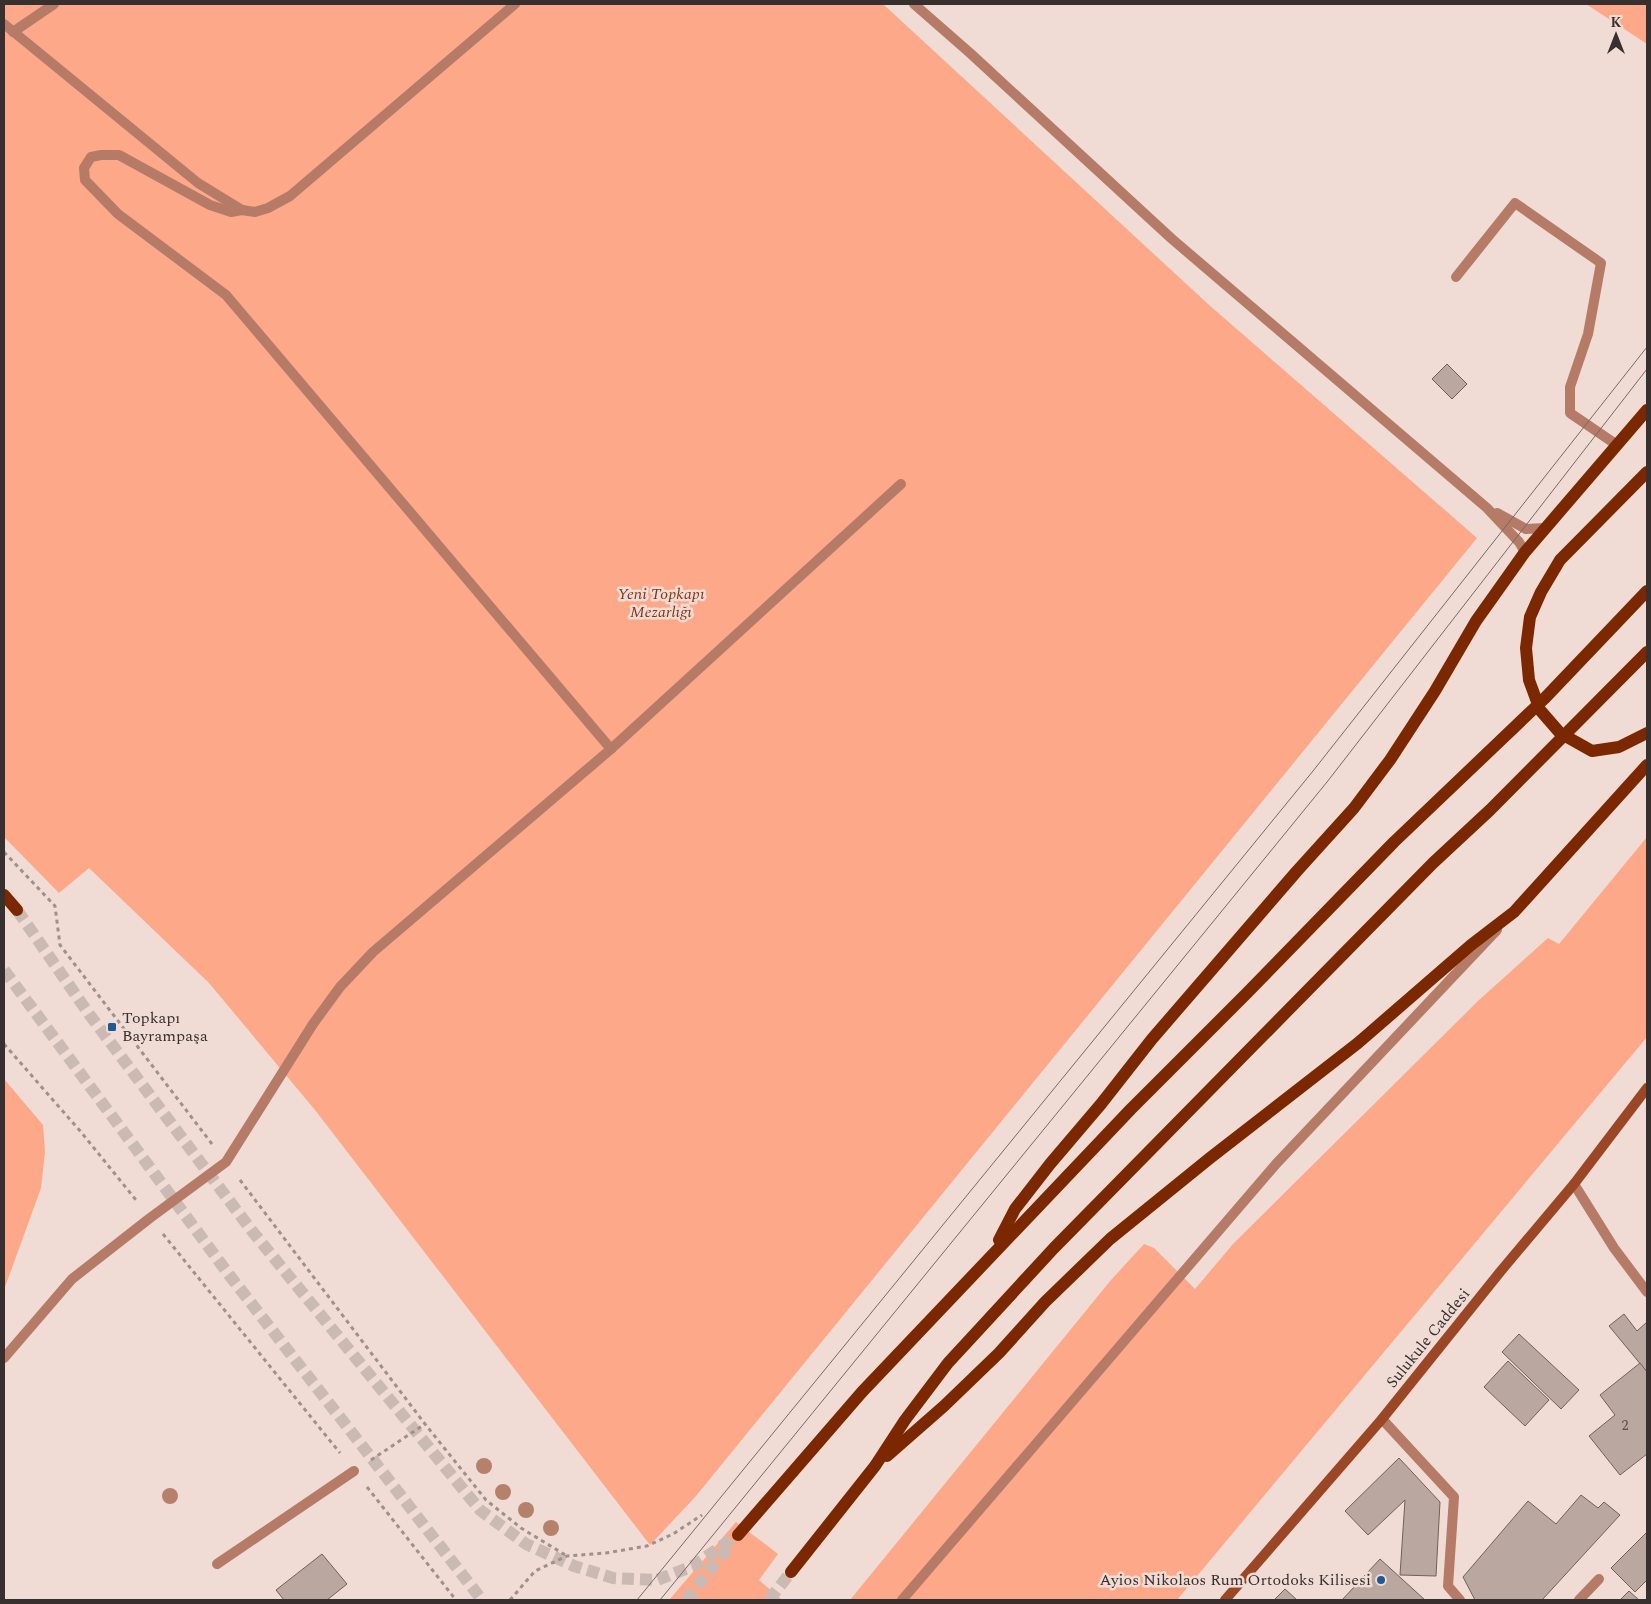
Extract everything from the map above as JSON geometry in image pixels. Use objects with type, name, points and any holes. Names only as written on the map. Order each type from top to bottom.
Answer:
[{"type":"main road","points":[[992,1254],[1015,1209],[1050,1164],[1102,1104],[1159,1032],[1364,794],[1390,760],[1435,691],[1476,621],[1525,552],[1647,410]]},
{"type":"main road","points":[[1647,472],[1560,560],[1541,592],[1530,617],[1526,648],[1529,680],[1540,710],[1560,733],[1592,751],[1619,747],[1647,733]]},
{"type":"main road","points":[[738,1535],[862,1392],[1131,1108],[1246,994],[1394,842],[1544,699],[1647,592]]},
{"type":"main road","points":[[792,1572],[875,1466],[905,1420],[948,1363],[1054,1248],[1433,864],[1490,810],[1647,652]]},
{"type":"main road","points":[[875,1466],[944,1406],[999,1353],[1045,1302],[1110,1239],[1210,1158],[1358,1043],[1471,945],[1514,912],[1647,765]]},
{"type":"main road","points":[[4,895],[17,910]]},
{"type":"street","points":[[13,32],[54,4]]},
{"type":"street","points":[[515,4],[290,196],[268,208],[255,212],[242,210],[231,212],[210,205],[119,155],[91,157],[84,168],[85,180],[118,214],[226,295],[611,749]]},
{"type":"street","points":[[914,4],[1172,239],[1487,508],[1519,542],[1525,552]]},
{"type":"street","points":[[4,24],[198,183],[242,210]]},
{"type":"street","points":[[1456,278],[1515,204],[1601,263],[1588,334],[1570,387],[1570,413],[1618,445]]},
{"type":"street","points":[[4,1358],[72,1279],[226,1162],[313,1024],[340,987],[373,952],[611,749],[902,484]]},
{"type":"street","points":[[1487,508],[1526,529],[1545,528]]},
{"type":"street","points":[[902,1600],[1276,1164],[1514,912]]},
{"type":"street","name":"Sulukule Caddesi","points":[[1225,1600],[1382,1419],[1500,1272],[1574,1184],[1647,1088]]},
{"type":"street","points":[[1574,1184],[1614,1248],[1647,1292]]},
{"type":"street","points":[[1382,1419],[1454,1497],[1448,1586],[1460,1600]]},
{"type":"street","points":[[217,1564],[354,1471]]},
{"type":"street","points":[[1579,1600],[1599,1579]]},
{"type":"path","points":[[4,852],[56,906],[60,945],[424,1424],[486,1500],[521,1528],[567,1556]]},
{"type":"path","points":[[4,1044],[81,1132],[456,1600]]},
{"type":"path","points":[[354,1471],[424,1424]]},
{"type":"path","points":[[510,1600],[535,1571],[567,1556],[606,1553],[647,1546],[673,1534],[702,1514]]},
{"type":"green space","name":"Yeni Topkapı Mezarlığı","points":[[4,4],[883,4],[1208,304],[1477,538],[696,1496],[650,1545],[315,1110],[209,983],[89,868],[59,893],[4,837]]},
{"type":"green space","points":[[1586,4],[1647,4],[1647,44]]},
{"type":"green space","points":[[1647,837],[1647,1037],[1177,1600],[850,1600],[1111,1280],[1144,1244],[1154,1248],[1195,1289],[1233,1244],[1479,1000],[1548,938],[1559,944]]},
{"type":"green space","points":[[4,1079],[43,1125],[45,1152],[41,1188],[4,1290]]},
{"type":"green space","points":[[736,1522],[778,1554],[759,1580],[782,1600],[669,1600]]},
{"type":"building","points":[[1447,364],[1467,384],[1452,399],[1432,379]]},
{"type":"building","points":[[1624,1314],[1637,1331],[1647,1322],[1647,1372],[1609,1326]]},
{"type":"building","points":[[1519,1334],[1579,1390],[1561,1409],[1502,1352]]},
{"type":"building","points":[[1508,1361],[1549,1400],[1525,1426],[1484,1387]]},
{"type":"building","points":[[1640,1363],[1647,1372],[1647,1454],[1620,1475],[1589,1436],[1615,1415],[1600,1395]]},
{"type":"building","points":[[1399,1458],[1440,1502],[1436,1576],[1400,1575],[1405,1500],[1368,1535],[1345,1511]]},
{"type":"building","points":[[1581,1495],[1598,1508],[1604,1502],[1620,1515],[1542,1600],[1475,1600],[1463,1577],[1528,1501],[1556,1524]]},
{"type":"building","points":[[1647,1532],[1647,1580],[1635,1592],[1611,1568]]},
{"type":"building","points":[[322,1554],[347,1584],[327,1600],[284,1600],[276,1590]]},
{"type":"building","name":"Ayios Nikolaos Rum Ortodoks Kilisesi","points":[[1380,1559],[1425,1600],[1342,1600]]},
{"type":"building","points":[[1285,1589],[1297,1600],[1274,1600]]},
{"type":"building","points":[[1629,1591],[1639,1600],[1620,1600]]},
{"type":"tunnel","points":[[17,910],[89,1014],[252,1231],[480,1510],[526,1544],[574,1566],[613,1578],[657,1580],[693,1566],[738,1535]]},
{"type":"tunnel","points":[[4,970],[230,1276],[482,1600]]},
{"type":"tunnel","points":[[686,1600],[730,1545]]},
{"type":"tunnel","points":[[769,1600],[791,1572]]},
{"type":"tram line","points":[[637,1600],[1313,771],[1647,347]]},
{"type":"tram line","points":[[660,1600],[1327,782],[1647,369]]},
{"type":"place","name":"Topkapı Bayrampaşa","points":[[112,1027]]},
{"type":"place","name":"Ayios Nikolaos Rum Ortodoks Kilisesi","points":[[1381,1580]]}]
